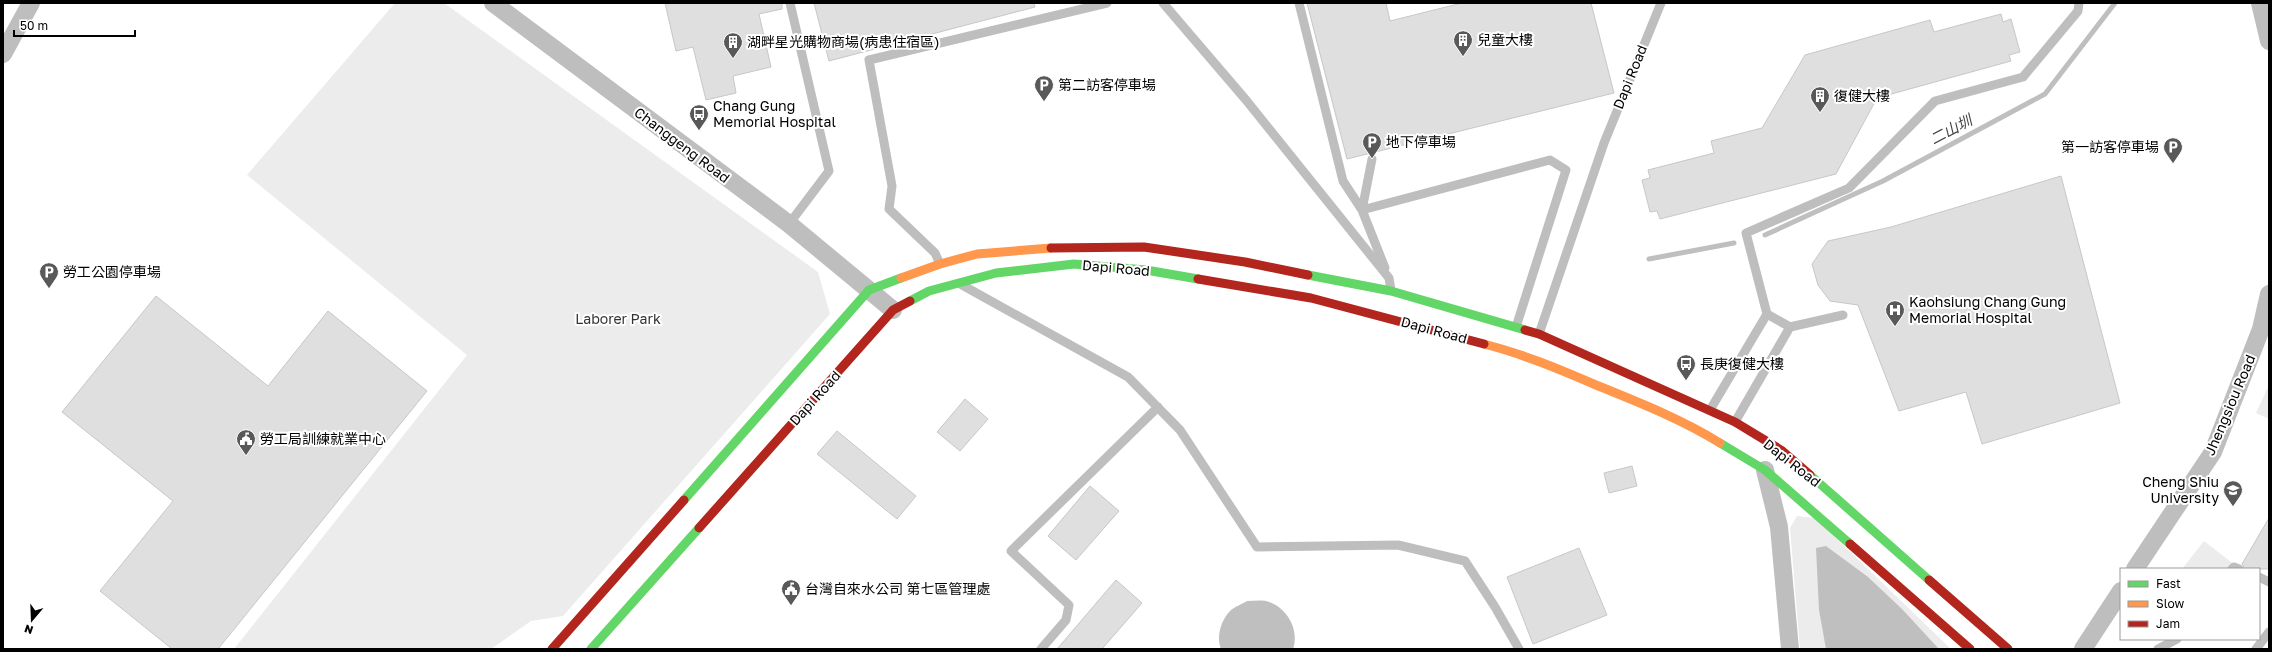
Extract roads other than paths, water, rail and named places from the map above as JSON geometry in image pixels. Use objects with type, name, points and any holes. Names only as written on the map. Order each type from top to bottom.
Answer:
[{"type":"main road","name":"Dapi Road","points":[[552,649],[869,290],[940,264],[977,254],[1057,248],[1144,247],[1245,262],[1392,291],[1539,334],[1710,410],[1735,422],[1781,450],[2008,649]]},
{"type":"main road","name":"Dapi Road","points":[[591,649],[893,310],[929,291],[996,273],[1074,264],[1146,270],[1311,298],[1519,354],[1629,398],[1696,428],[1765,470],[1970,649]]},
{"type":"street","points":[[3,54],[31,3]]},
{"type":"street","name":"Changgeng Road","points":[[493,3],[789,224],[893,310]]},
{"type":"street","points":[[2260,3],[2269,41]]},
{"type":"street","name":"Jhengsiou Road","points":[[2136,568],[2213,452],[2261,329],[2269,294]]},
{"type":"street","name":"Dapi Road","points":[[1765,470],[1779,526],[1790,649]]},
{"type":"street","points":[[2083,649],[2120,593]]},
{"type":"lane","points":[[789,224],[829,171],[790,3]]},
{"type":"lane","points":[[940,264],[935,254],[889,209],[892,186],[869,60],[1108,3]]},
{"type":"lane","points":[[1163,3],[1246,100],[1389,278]]},
{"type":"lane","points":[[1299,3],[1343,181],[1362,210],[1389,278],[1392,291]]},
{"type":"lane","name":"Dapi Road","points":[[1539,334],[1604,143],[1661,3]]},
{"type":"lane","points":[[1710,410],[1767,314],[1746,233],[1848,188],[1935,101],[2023,77],[2078,11],[2079,3]]},
{"type":"lane","points":[[1362,210],[1372,159]]},
{"type":"lane","points":[[1362,210],[1550,160],[1566,170],[1516,327]]},
{"type":"lane","points":[[958,283],[1128,378],[1180,430],[1258,547],[1398,544],[1465,561],[1495,607],[1519,649]]},
{"type":"lane","points":[[1767,314],[1790,327],[1843,315]]},
{"type":"lane","points":[[1735,422],[1790,327]]},
{"type":"lane","points":[[1041,649],[1066,620],[1070,605],[1011,551],[1158,408]]},
{"type":"lane","points":[[2260,578],[2269,582]]},
{"type":"lane","points":[[2256,649],[2269,632]]},
{"type":"lane","points":[[2158,649],[2175,640]]},
{"type":"waterway","name":"二山圳","points":[[1765,235],[1883,181],[2045,94],[2115,3]]},
{"type":"waterway","name":"二山圳","points":[[1649,259],[1734,243]]},
{"type":"place","name":"兒童大樓","points":[[1463,57]]},
{"type":"place","name":"湖畔星光購物商場(病患住宿區)","points":[[733,59]]},
{"type":"place","name":"第二訪客停車場","points":[[1044,102]]},
{"type":"place","name":"復健大樓","points":[[1820,113]]},
{"type":"place","name":"Chang Gung Memorial Hospital","points":[[699,131]]},
{"type":"place","name":"地下停車場","points":[[1372,159]]},
{"type":"place","name":"第一訪客停車場","points":[[2173,164]]},
{"type":"place","name":"勞工公園停車場","points":[[49,289]]},
{"type":"place","name":"Kaohsiung Chang Gung Memorial Hospital","points":[[1895,327]]},
{"type":"place","name":"長庚復健大樓","points":[[1686,381]]},
{"type":"place","name":"勞工局訓練就業中心","points":[[246,456]]},
{"type":"place","name":"Cheng Shiu University","points":[[2233,507]]},
{"type":"place","name":"台灣自來水公司 第七區管理處","points":[[791,606]]},
{"type":"park label","name":"Laborer Park","points":[[618,319]]}]
